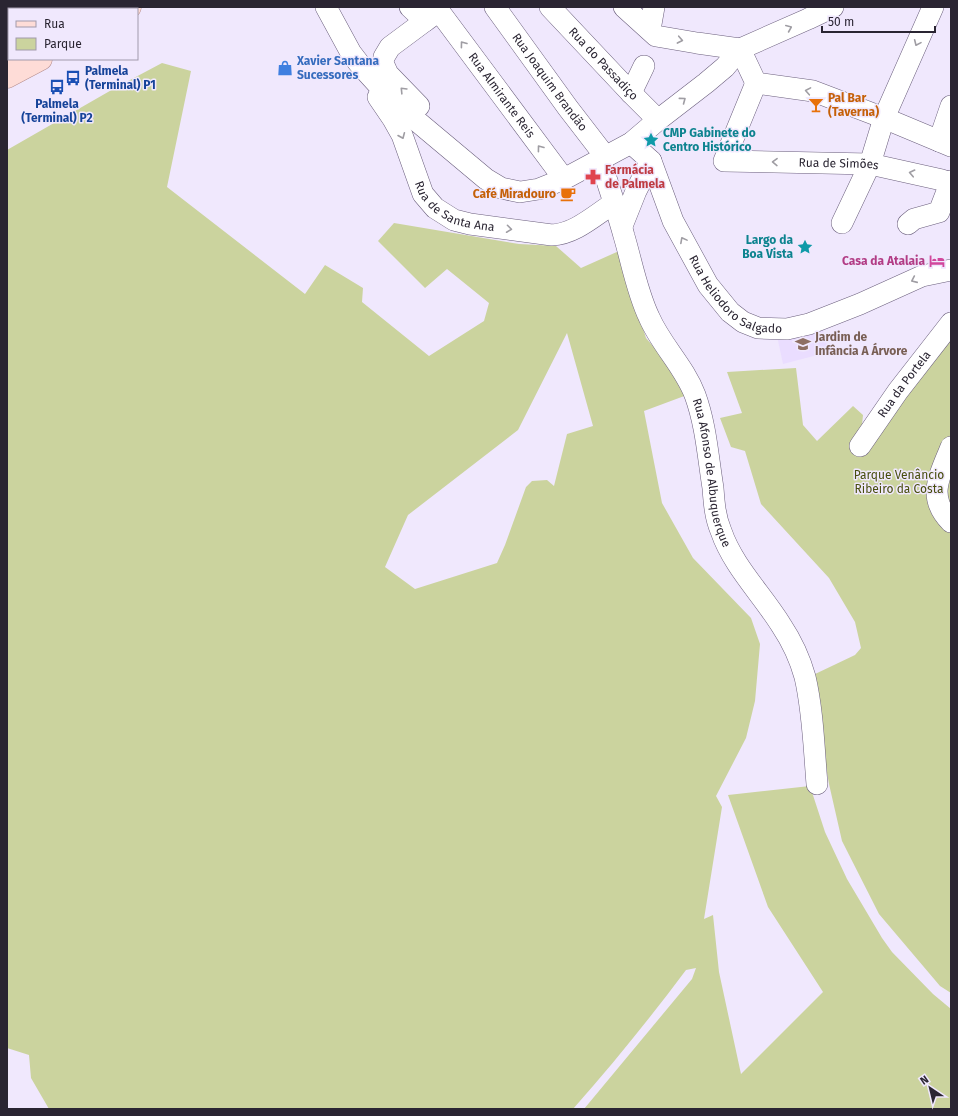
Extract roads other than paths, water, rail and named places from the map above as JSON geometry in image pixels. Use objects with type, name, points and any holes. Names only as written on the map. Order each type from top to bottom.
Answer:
[{"type":"main road","points":[[7,77],[40,60]]},
{"type":"street","points":[[326,7],[343,40],[361,66],[400,107],[486,179],[501,188],[520,192],[539,189],[564,179],[631,143],[725,67],[740,49],[833,7]]},
{"type":"street","name":"Rua Joaquim Brandão","points":[[495,7],[603,158]]},
{"type":"street","name":"Rua do Passadiço","points":[[550,7],[658,120]]},
{"type":"street","points":[[624,7],[656,36],[740,49]]},
{"type":"street","points":[[650,30],[654,7]]},
{"type":"street","points":[[842,223],[870,164],[884,118],[933,7]]},
{"type":"street","points":[[430,12],[390,47],[384,57],[383,63],[388,74],[422,109],[454,152]]},
{"type":"street","name":"Rua Almirante Reis","points":[[430,12],[564,179]]},
{"type":"street","points":[[740,49],[756,84],[813,91],[945,143],[951,106]]},
{"type":"street","name":"Rua de Santa Ana","points":[[361,66],[374,92],[398,126],[424,194],[435,208],[454,220],[470,224],[560,235],[576,228],[614,203]]},
{"type":"street","points":[[631,93],[644,66]]},
{"type":"street","name":"Rua de Simões","points":[[756,84],[724,161],[870,164],[950,182]]},
{"type":"street","points":[[622,226],[636,191],[652,161],[631,143]]},
{"type":"street","name":"Rua Afonso de Albuquerque","points":[[603,158],[614,203],[648,316],[656,333],[682,369],[695,394],[702,416],[715,507],[720,531],[736,560],[781,624],[805,676],[817,784]]},
{"type":"street","name":"Rua Heliodoro Salgado","points":[[652,161],[673,221],[708,285],[730,312],[743,322],[758,328],[786,329],[809,324],[860,304],[922,276],[951,270]]},
{"type":"street","points":[[908,224],[914,219],[939,212],[950,182]]},
{"type":"street","name":"Rua da Portela","points":[[860,446],[898,391],[951,323]]},
{"type":"street","points":[[951,447],[940,474],[936,491],[938,502],[942,511],[951,522]]},
{"type":"place","name":"Xavier Santana Sucessores","points":[[285,68]]},
{"type":"place","name":"Palmela (Terminal) P1","points":[[73,78]]},
{"type":"place","name":"Palmela (Terminal) P2","points":[[57,87]]},
{"type":"place","name":"Pal Bar (Taverna)","points":[[816,105]]},
{"type":"place","name":"CMP Gabinete do Centro Histórico","points":[[651,140]]},
{"type":"place","name":"Farmácia de Palmela","points":[[593,177]]},
{"type":"place","name":"Café Miradouro","points":[[568,194]]},
{"type":"place","name":"Largo da Boa Vista","points":[[805,247]]},
{"type":"place","name":"Casa da Atalaia","points":[[937,261]]},
{"type":"place","name":"Jardim de Infância A Árvore","points":[[803,344]]},
{"type":"park label","name":"Parque Venâncio Ribeiro da Costa","points":[[899,482]]}]
